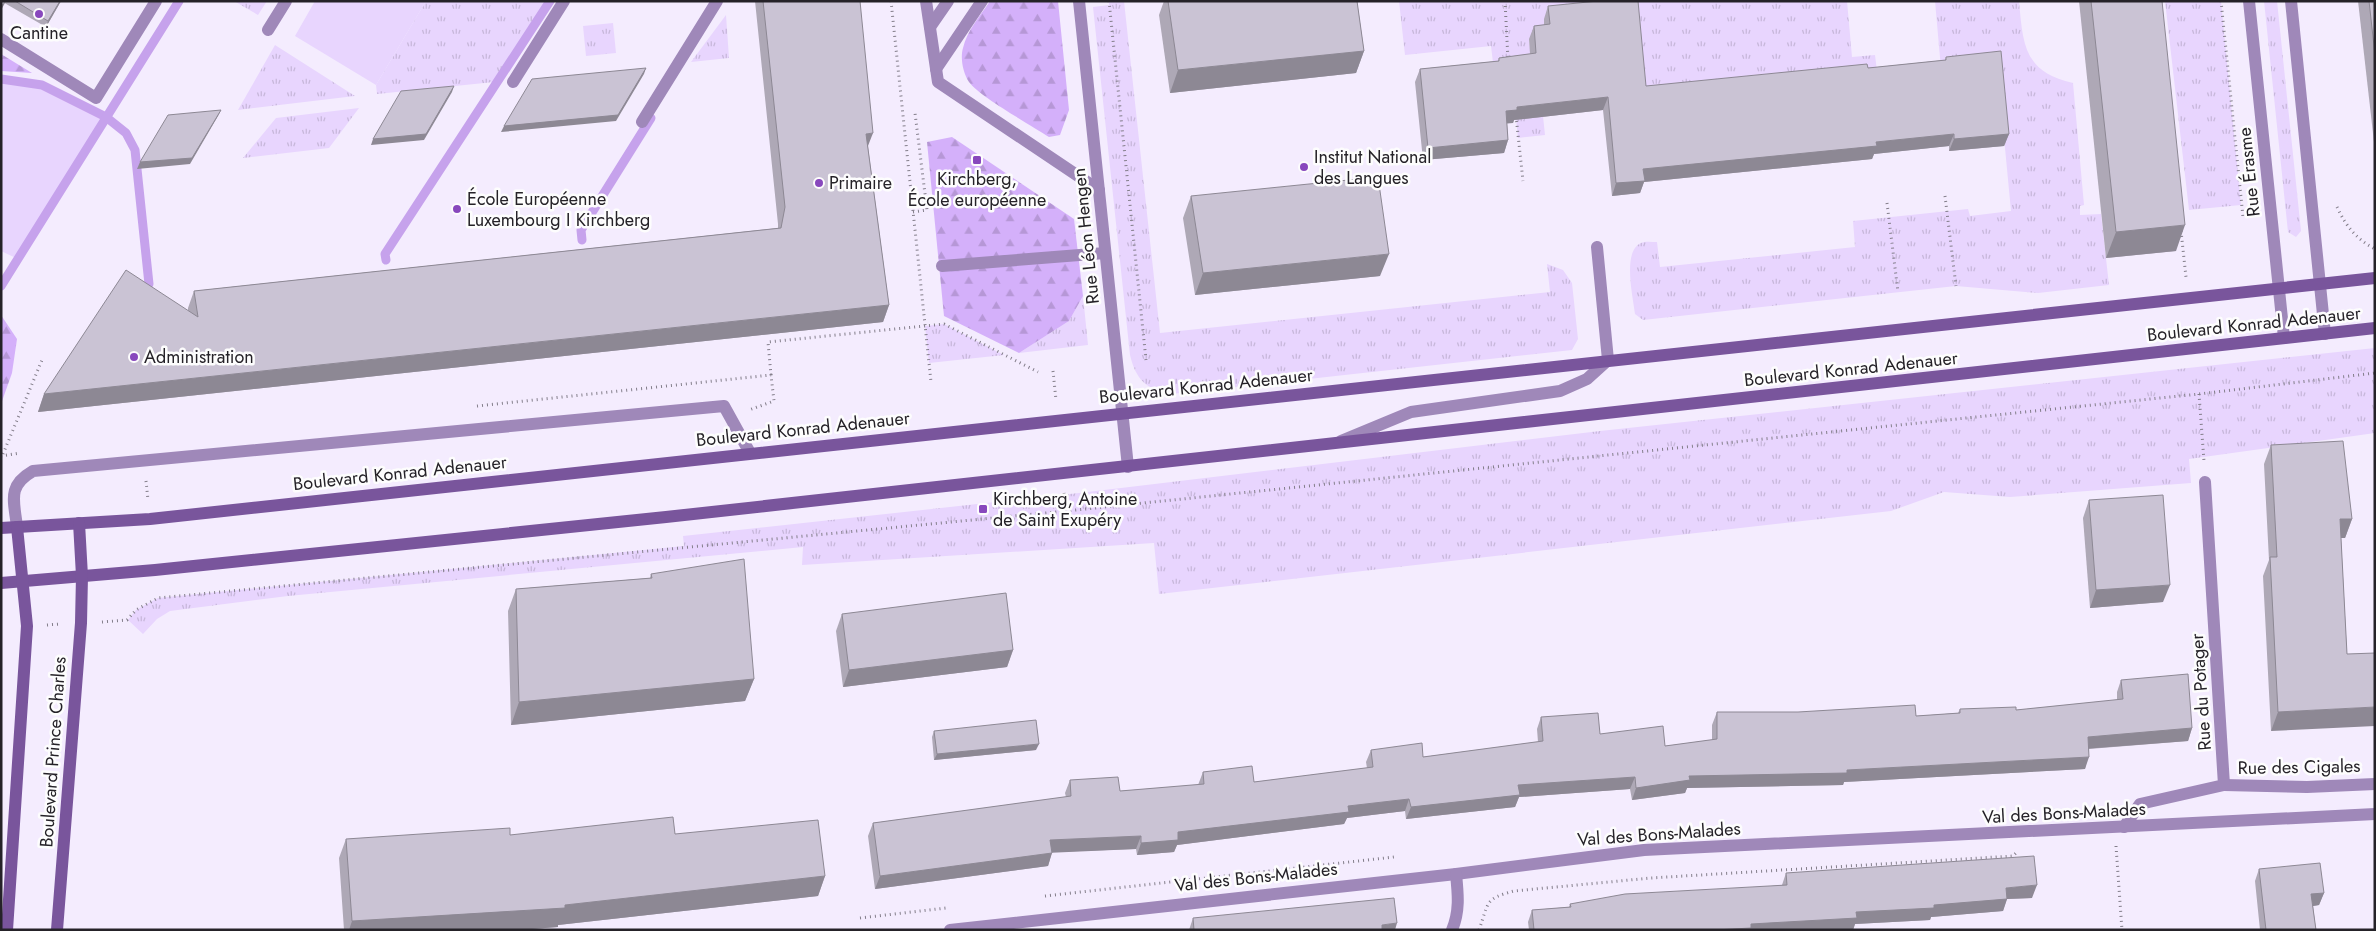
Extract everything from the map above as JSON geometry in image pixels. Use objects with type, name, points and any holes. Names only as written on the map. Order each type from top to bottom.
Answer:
[{"type":"main road","name":"Boulevard Konrad Adenauer","points":[[1,528],[150,519],[1122,412],[2375,278]]},
{"type":"main road","name":"Boulevard Konrad Adenauer","points":[[1,583],[666,517],[2375,328]]},
{"type":"main road","name":"Boulevard Prince Charles","points":[[57,930],[81,623],[82,576],[79,523]]},
{"type":"main road","name":"Boulevard Prince Charles","points":[[7,930],[27,626],[17,527]]},
{"type":"street","points":[[1,39],[96,98],[156,1]]},
{"type":"street","points":[[268,30],[286,1]]},
{"type":"street","points":[[513,82],[564,1]]},
{"type":"street","points":[[642,122],[717,1]]},
{"type":"street","points":[[926,1],[938,82],[1099,190]]},
{"type":"street","points":[[930,27],[948,1]]},
{"type":"street","points":[[936,69],[982,1]]},
{"type":"street","name":"Rue Léon Hengen","points":[[1079,1],[1128,467]]},
{"type":"street","name":"Rue Érasme","points":[[2249,1],[2284,338]]},
{"type":"street","points":[[2290,1],[2325,334]]},
{"type":"street","points":[[1597,247],[1608,360]]},
{"type":"street","points":[[942,266],[1105,253]]},
{"type":"street","name":"Boulevard Konrad Adenauer","points":[[1332,444],[1411,412],[1560,392],[1587,379],[1608,360]]},
{"type":"street","points":[[17,527],[13,491],[21,478],[33,471],[724,406],[750,454]]},
{"type":"street","name":"Rue du Potager","points":[[2205,482],[2224,785]]},
{"type":"street","name":"Rue des Cigales","points":[[2224,785],[2307,787],[2375,784]]},
{"type":"street","points":[[2124,827],[2140,804],[2224,785]]},
{"type":"street","name":"Val des Bons-Malades","points":[[950,930],[1456,874],[1644,850],[2375,814]]},
{"type":"street","points":[[1452,930],[1457,918],[1456,874]]},
{"type":"path","points":[[891,1],[931,382]]},
{"type":"path","points":[[1109,1],[1146,360]]},
{"type":"path","points":[[1504,1],[1509,62]]},
{"type":"path","points":[[2220,1],[2243,216]]},
{"type":"path","points":[[1515,108],[1523,181]]},
{"type":"path","points":[[913,212],[927,210],[916,113]]},
{"type":"path","points":[[1945,196],[1956,286]]},
{"type":"path","points":[[1887,203],[1898,292]]},
{"type":"path","points":[[2337,207],[2345,225],[2362,242],[2375,248]]},
{"type":"path","points":[[2180,223],[2186,277]]},
{"type":"path","points":[[771,375],[768,342],[944,324],[1038,372]]},
{"type":"path","points":[[3,454],[42,360]]},
{"type":"path","points":[[127,620],[136,610],[158,598],[674,547],[835,534],[1046,513],[2199,394],[2375,373]]},
{"type":"path","points":[[2199,394],[2205,482]]},
{"type":"path","points":[[2116,846],[2122,930]]},
{"type":"path","points":[[1480,930],[1489,900],[1495,896],[1514,891],[1651,878],[2013,856],[2018,851]]},
{"type":"green space","points":[[234,1],[267,1],[258,15]]},
{"type":"green space","points":[[315,1],[426,1],[376,85],[295,36]]},
{"type":"green space","points":[[426,1],[546,1],[494,82],[377,94],[376,85]]},
{"type":"green space","points":[[990,1],[1058,1],[1069,110],[1060,135],[1049,137],[1006,111],[969,82],[962,61],[963,48],[971,30]]},
{"type":"green space","points":[[1109,1],[1124,1],[1160,333],[1550,292],[1547,264],[1563,270],[1572,283],[1578,339],[1572,350],[1171,394],[1155,389],[1143,382],[1135,371],[1130,355],[1093,7],[1109,5]]},
{"type":"green space","points":[[1399,1],[1847,1],[1852,57],[1875,55],[1878,79],[1641,99],[1545,37],[1529,39],[1537,116],[1543,116],[1545,135],[1518,138],[1511,69],[1494,71],[1491,46],[1405,55]]},
{"type":"green space","points":[[1935,1],[2019,1],[2025,43],[2035,64],[2044,72],[2073,83],[2084,205],[2080,206],[2080,215],[2101,214],[2109,285],[2038,293],[1956,286],[1643,320],[1635,314],[1630,264],[1635,248],[1643,242],[1657,242],[1660,267],[1855,247],[1853,221],[1968,209],[1970,216],[2011,211],[1997,64],[1941,69]]},
{"type":"green space","points":[[2165,1],[2221,1],[2241,205],[2189,210]]},
{"type":"green space","points":[[2264,1],[2277,1],[2301,231],[2296,237],[2288,232]]},
{"type":"green space","points":[[726,15],[729,58],[691,62]]},
{"type":"green space","points":[[613,23],[616,53],[586,56],[583,26]]},
{"type":"green space","points":[[275,45],[355,96],[238,110]]},
{"type":"green space","points":[[1,54],[32,73],[1,71]]},
{"type":"green space","points":[[1,79],[42,85],[106,117],[18,259],[1,251]]},
{"type":"green space","points":[[359,108],[329,148],[243,158],[276,118]]},
{"type":"green space","points":[[952,137],[1074,219],[1083,296],[1069,321],[1019,353],[944,316],[927,142]]},
{"type":"green space","points":[[1083,296],[1088,345],[1019,353],[1069,321]]},
{"type":"green space","points":[[1,315],[17,339],[12,373],[1,404]]},
{"type":"green space","points":[[944,324],[1004,355],[929,363],[925,326]]},
{"type":"green space","points":[[2375,348],[2375,433],[2189,459],[2191,483],[2010,497],[1944,492],[1891,511],[1159,594],[1154,543],[802,565],[803,547],[288,596],[170,611],[157,619],[143,634],[128,620],[136,610],[158,598],[684,546],[683,536],[1079,493],[1600,431]]},
{"type":"building","points":[[15,1],[60,1],[48,21]]},
{"type":"building","name":"Primaire","points":[[763,1],[860,1],[873,133],[866,134],[889,305],[44,394],[126,270],[198,317],[194,291],[781,228],[785,207]]},
{"type":"building","points":[[1168,1],[1357,1],[1364,51],[1178,70]]},
{"type":"building","points":[[1598,1],[1638,1],[1646,86],[1867,64],[1868,68],[1946,60],[1946,57],[2001,51],[2009,134],[1954,139],[1954,134],[1876,142],[1877,146],[1643,169],[1645,181],[1616,183],[1608,97],[1517,107],[1517,110],[1506,111],[1508,140],[1428,148],[1420,69],[1499,61],[1499,58],[1536,53],[1534,26],[1550,24],[1548,6]]},
{"type":"building","points":[[2091,1],[2162,1],[2185,225],[2116,232]]},
{"type":"building","points":[[2369,1],[2375,1],[2375,55]]},
{"type":"building","points":[[646,68],[618,115],[504,126],[532,79]]},
{"type":"building","points":[[454,86],[426,134],[373,139],[401,91]]},
{"type":"building","points":[[221,110],[192,158],[140,162],[168,115]]},
{"type":"building","points":[[1378,177],[1389,254],[1203,273],[1191,196]]},
{"type":"building","points":[[2343,441],[2352,519],[2340,519],[2347,654],[2375,653],[2375,707],[2278,712],[2270,557],[2277,557],[2271,445]]},
{"type":"building","points":[[2163,495],[2170,585],[2096,590],[2089,500]]},
{"type":"building","points":[[744,559],[754,679],[519,702],[516,589],[652,578],[651,574]]},
{"type":"building","points":[[1006,593],[1013,650],[849,670],[842,614]]},
{"type":"building","points":[[2188,674],[2192,728],[2088,737],[2089,757],[1847,770],[1847,773],[1689,776],[1690,780],[1636,788],[1635,777],[1518,785],[1520,795],[1411,807],[1409,799],[1348,806],[1349,812],[1178,832],[1178,840],[1141,843],[1141,836],[1050,840],[1052,853],[880,876],[873,823],[1071,796],[1070,780],[1118,777],[1120,791],[1204,784],[1203,772],[1252,766],[1254,782],[1373,767],[1371,750],[1422,743],[1423,757],[1543,741],[1541,717],[1598,713],[1600,734],[1663,726],[1665,746],[1717,739],[1717,712],[1798,712],[1915,705],[1916,716],[1960,713],[1960,709],[2016,707],[2016,710],[2123,699],[2121,680]]},
{"type":"building","points":[[1036,720],[1039,744],[937,754],[934,731]]},
{"type":"building","points":[[673,817],[675,834],[818,820],[825,876],[565,905],[565,908],[352,921],[346,839],[510,828],[510,835]]},
{"type":"building","points":[[2034,856],[2037,885],[2006,888],[2007,899],[1934,905],[1934,908],[1856,912],[1857,918],[1751,924],[1751,928],[1715,930],[1534,930],[1532,910],[1571,907],[1570,904],[1625,894],[1787,885],[1786,873]]},
{"type":"building","points":[[2320,863],[2324,893],[2311,894],[2316,930],[2266,930],[2259,869]]},
{"type":"building","points":[[1394,898],[1397,923],[1382,925],[1382,930],[1194,930],[1193,918]]},
{"type":"waterway","points":[[1,286],[179,1]]},
{"type":"waterway","points":[[386,260],[385,254],[550,1]]},
{"type":"waterway","points":[[1,79],[42,85],[106,117],[126,133],[135,150],[149,284]]},
{"type":"waterway","points":[[582,240],[581,230],[651,118]]},
{"type":"place","name":"Cantine","points":[[39,14]]},
{"type":"place","name":"Kirchberg, École européenne","points":[[977,160]]},
{"type":"place","name":"Institut National des Langues","points":[[1304,167]]},
{"type":"place","name":"Primaire","points":[[819,183]]},
{"type":"place","name":"École Européenne Luxembourg I Kirchberg","points":[[457,209]]},
{"type":"place","name":"Administration","points":[[134,357]]},
{"type":"place","name":"Kirchberg, Antoine de Saint Exupéry","points":[[983,509]]}]
